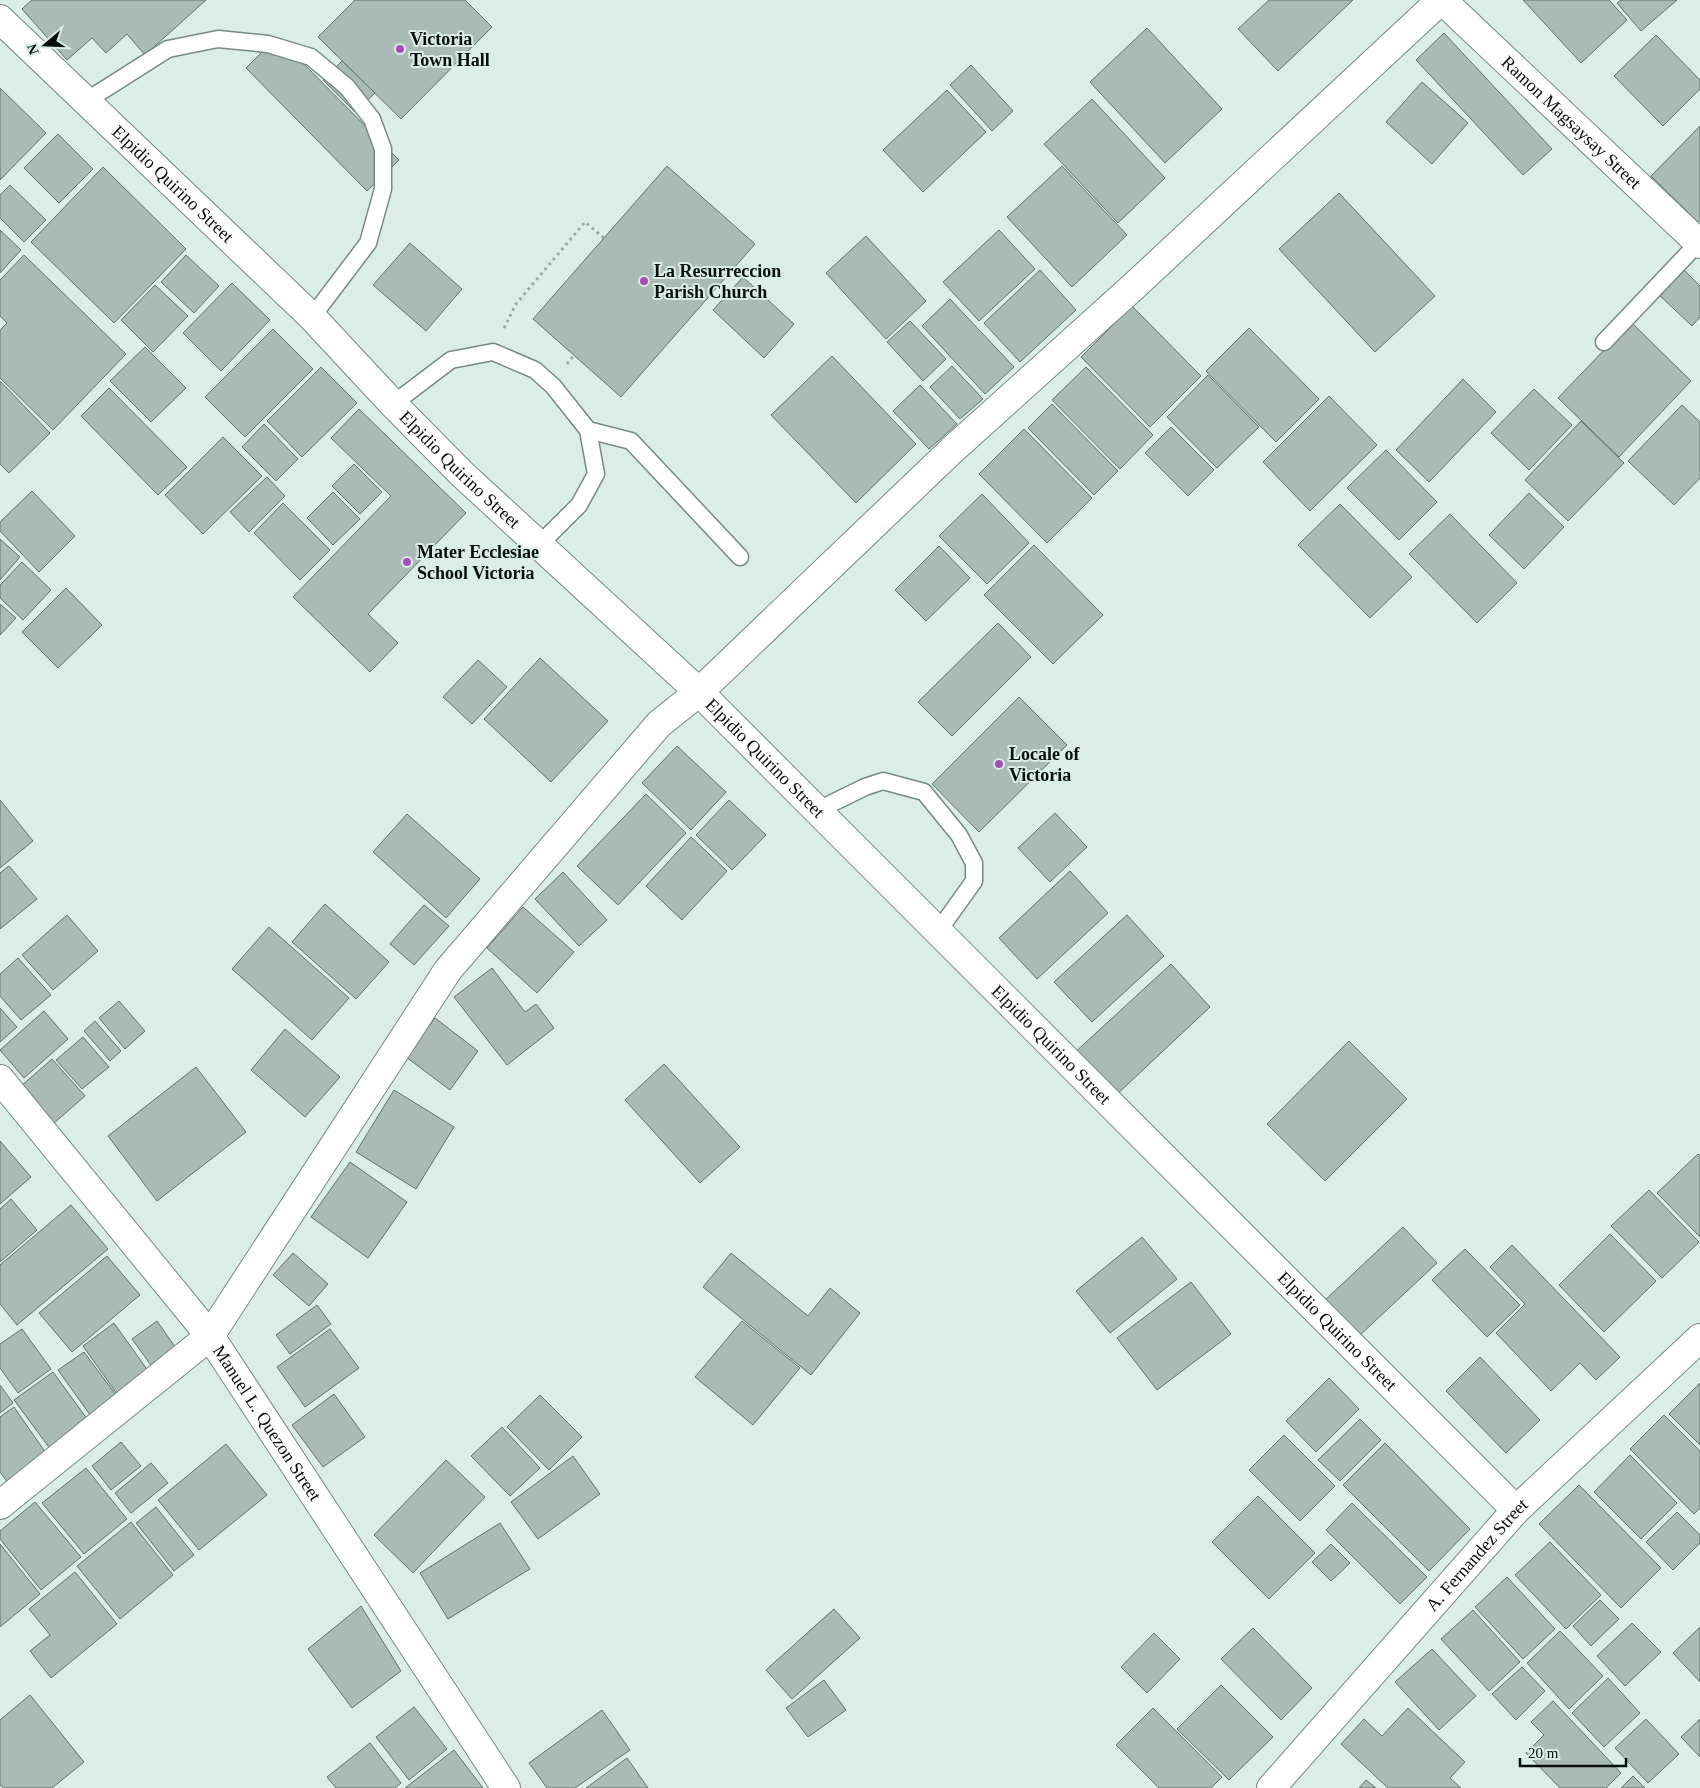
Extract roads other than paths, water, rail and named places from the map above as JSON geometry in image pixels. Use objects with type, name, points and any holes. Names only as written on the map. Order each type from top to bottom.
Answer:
[{"type":"street","name":"Ramon Magsaysay Street","points":[[1441,0],[1699,243]]},
{"type":"street","points":[[0,1505],[210,1336],[448,970],[658,724],[699,692],[952,450],[1133,287],[1441,0]]},
{"type":"street","name":"Elpidio Quirino Street","points":[[0,18],[312,318],[462,474],[699,692],[1516,1510]]},
{"type":"street","name":"Manuel L. Quezon Street","points":[[0,1079],[210,1336],[506,1788]]},
{"type":"street","name":"A. Fernandez Street","points":[[1272,1788],[1516,1510],[1700,1338]]},
{"type":"lane","points":[[86,101],[168,49],[218,39],[268,44],[311,57],[347,87],[372,119],[383,149],[383,189],[368,242],[312,318]]},
{"type":"lane","points":[[1604,342],[1699,243]]},
{"type":"lane","points":[[393,404],[451,360],[493,352],[535,370],[553,386],[588,430],[596,474],[579,505],[540,544]]},
{"type":"lane","points":[[588,430],[631,441],[740,557]]},
{"type":"lane","points":[[818,810],[865,787],[883,781],[924,792],[959,835],[974,863],[974,881],[938,930]]},
{"type":"place","name":"Victoria Town Hall","points":[[400,49]]},
{"type":"place","name":"La Resurreccion Parish Church","points":[[644,281]]},
{"type":"place","name":"Mater Ecclesiae School Victoria","points":[[407,562]]},
{"type":"place","name":"Locale of Victoria","points":[[999,764]]}]
